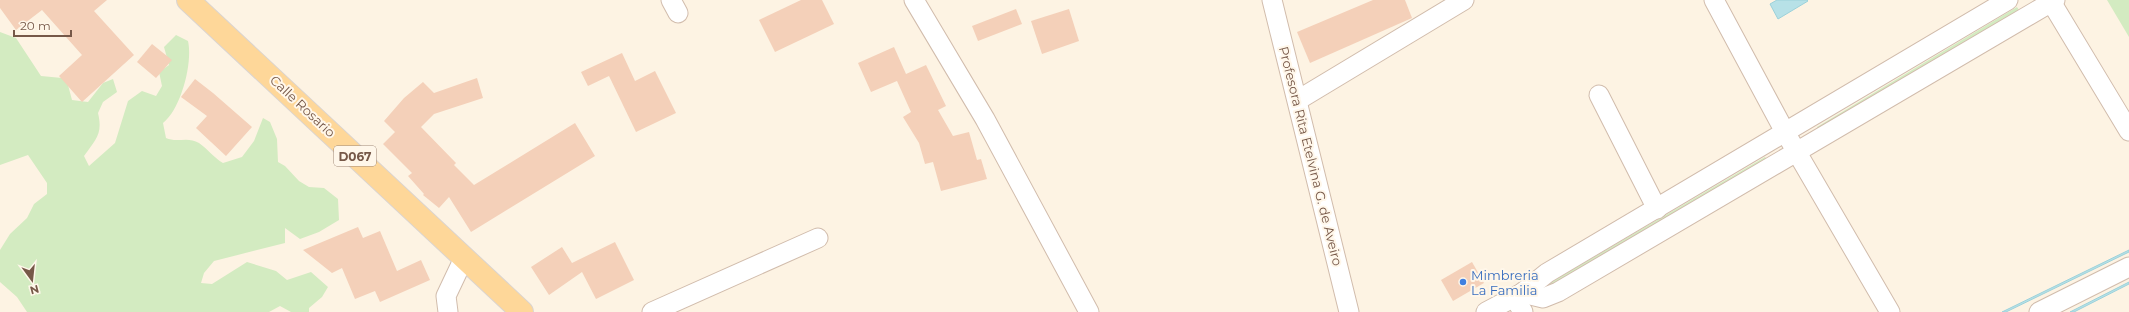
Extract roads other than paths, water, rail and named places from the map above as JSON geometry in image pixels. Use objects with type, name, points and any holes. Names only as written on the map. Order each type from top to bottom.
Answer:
[{"type":"main road","name":"Calle Rosario","points":[[188,0],[522,312]]},
{"type":"street","points":[[914,0],[985,119],[1089,312]]},
{"type":"street","name":"Profesora Rita Etelvina G. de Aveiro","points":[[1272,0],[1298,100],[1349,312]]},
{"type":"street","points":[[1298,100],[1464,0]]},
{"type":"street","points":[[1714,0],[1796,152],[1890,312]]},
{"type":"street","points":[[1520,301],[1547,273],[2008,0]]},
{"type":"street","points":[[1486,312],[1520,301],[1543,298],[1558,292],[2052,1],[2129,131]]},
{"type":"street","points":[[1599,95],[1657,208]]},
{"type":"street","points":[[652,312],[818,238]]},
{"type":"street","points":[[448,312],[446,296],[464,258]]},
{"type":"street","points":[[2040,312],[2129,267]]},
{"type":"water","points":[[1777,0],[1808,1],[1778,19],[1770,4]]},
{"type":"water","points":[[2129,250],[2129,252],[2006,312],[2002,312]]},
{"type":"water","points":[[2129,282],[2129,284],[2074,312],[2070,312]]},
{"type":"place","name":"Mimbreria La Familia","points":[[1463,282]]}]
